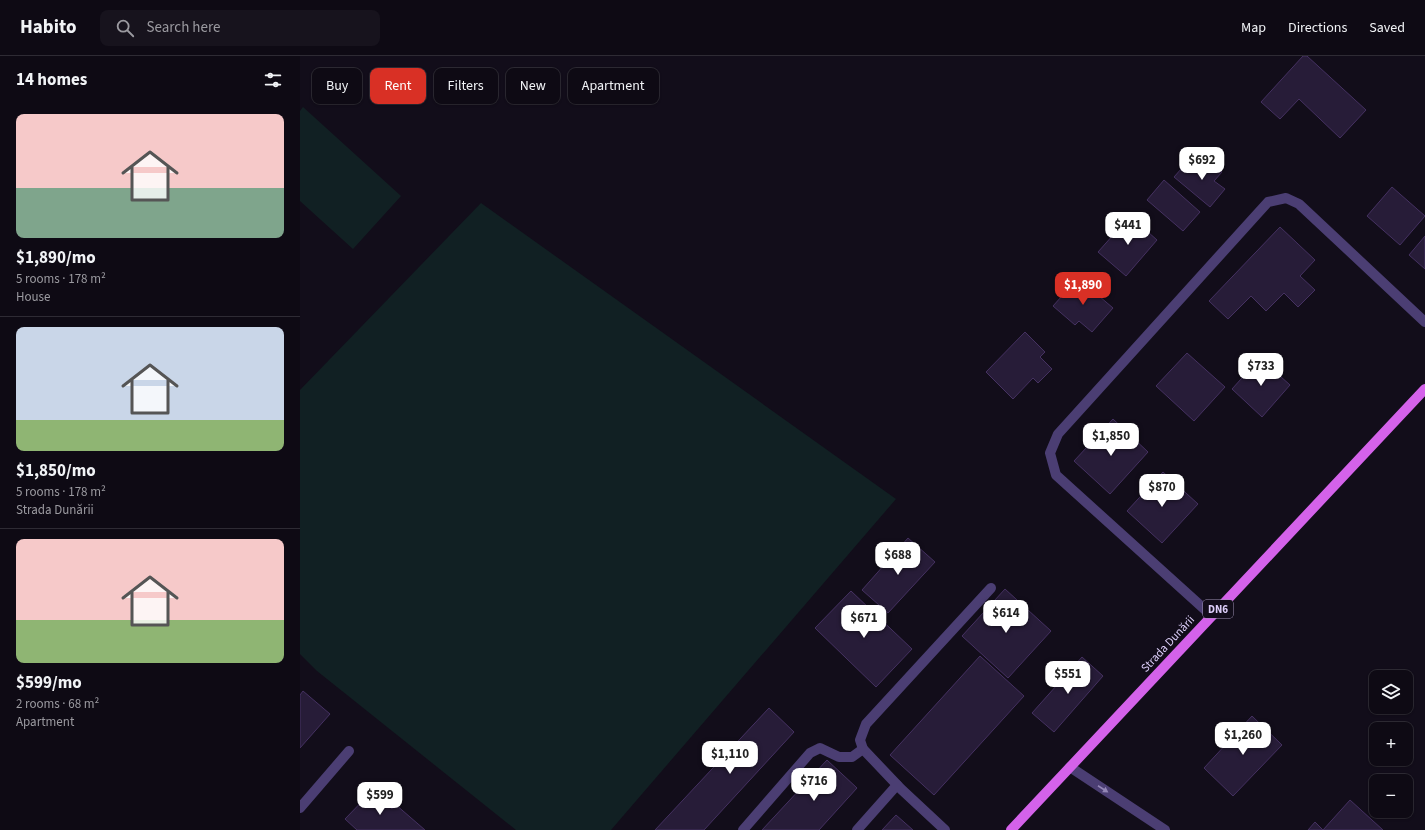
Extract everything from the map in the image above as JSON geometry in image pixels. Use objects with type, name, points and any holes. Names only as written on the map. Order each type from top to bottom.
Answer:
[{"type":"main road","name":"Strada Dunării","points":[[1011,830],[1425,389]]},
{"type":"street","points":[[1212,616],[1056,475],[1050,453],[1058,434],[1268,202],[1286,198],[1299,204],[1425,322]]},
{"type":"street","points":[[945,830],[863,749],[860,740],[866,724],[991,588]]},
{"type":"street","points":[[743,830],[810,753],[820,748],[839,757],[852,757],[863,749]]},
{"type":"street","points":[[300,808],[349,751]]},
{"type":"street","points":[[1070,767],[1165,830]]},
{"type":"street","points":[[857,830],[898,784]]},
{"type":"shaded area","points":[[303,107],[401,196],[353,249],[300,201],[300,111]]},
{"type":"shaded area","points":[[481,203],[896,499],[611,830],[516,830],[317,671],[300,654],[300,390]]},
{"type":"building","points":[[1303,56],[1307,56],[1366,110],[1340,138],[1299,99],[1280,119],[1261,102]]},
{"type":"building","points":[[1205,157],[1222,172],[1214,181],[1225,189],[1210,207],[1174,177],[1189,160],[1197,167]]},
{"type":"building","points":[[1164,180],[1200,212],[1183,231],[1147,200]]},
{"type":"building","points":[[1392,187],[1425,216],[1400,245],[1367,216]]},
{"type":"building","points":[[1130,216],[1157,240],[1126,276],[1098,252]]},
{"type":"building","points":[[1280,227],[1315,260],[1300,276],[1315,290],[1298,307],[1284,293],[1266,311],[1251,296],[1228,319],[1209,301]]},
{"type":"building","points":[[1425,236],[1425,269],[1409,255]]},
{"type":"building","points":[[1078,278],[1113,308],[1092,332],[1079,321],[1075,325],[1053,306]]},
{"type":"building","points":[[1025,332],[1045,352],[1040,357],[1052,369],[1038,383],[1033,378],[1013,399],[986,372]]},
{"type":"building","points":[[1187,353],[1225,387],[1194,421],[1156,386]]},
{"type":"building","points":[[1260,358],[1290,385],[1262,417],[1232,389]]},
{"type":"building","points":[[1113,419],[1148,452],[1110,494],[1074,461]]},
{"type":"building","points":[[1163,472],[1198,504],[1162,543],[1127,511]]},
{"type":"building","points":[[908,538],[935,562],[888,613],[862,590]]},
{"type":"building","points":[[1005,589],[1051,631],[1008,678],[962,636]]},
{"type":"building","points":[[851,591],[912,649],[876,687],[815,628]]},
{"type":"building","points":[[980,656],[1024,696],[934,795],[890,755]]},
{"type":"building","points":[[1082,657],[1103,676],[1054,732],[1032,713]]},
{"type":"building","points":[[303,691],[330,714],[300,748],[300,695]]},
{"type":"building","points":[[769,708],[794,732],[704,830],[655,830]]},
{"type":"building","points":[[1252,716],[1282,745],[1233,796],[1204,768]]},
{"type":"building","points":[[827,760],[857,788],[819,830],[762,830]]},
{"type":"building","points":[[373,790],[392,809],[395,804],[425,830],[357,830],[345,819]]},
{"type":"building","points":[[1350,800],[1383,830],[1323,830]]},
{"type":"building","points":[[896,815],[913,830],[882,830]]},
{"type":"building","points":[[1315,822],[1323,830],[1308,830]]}]
